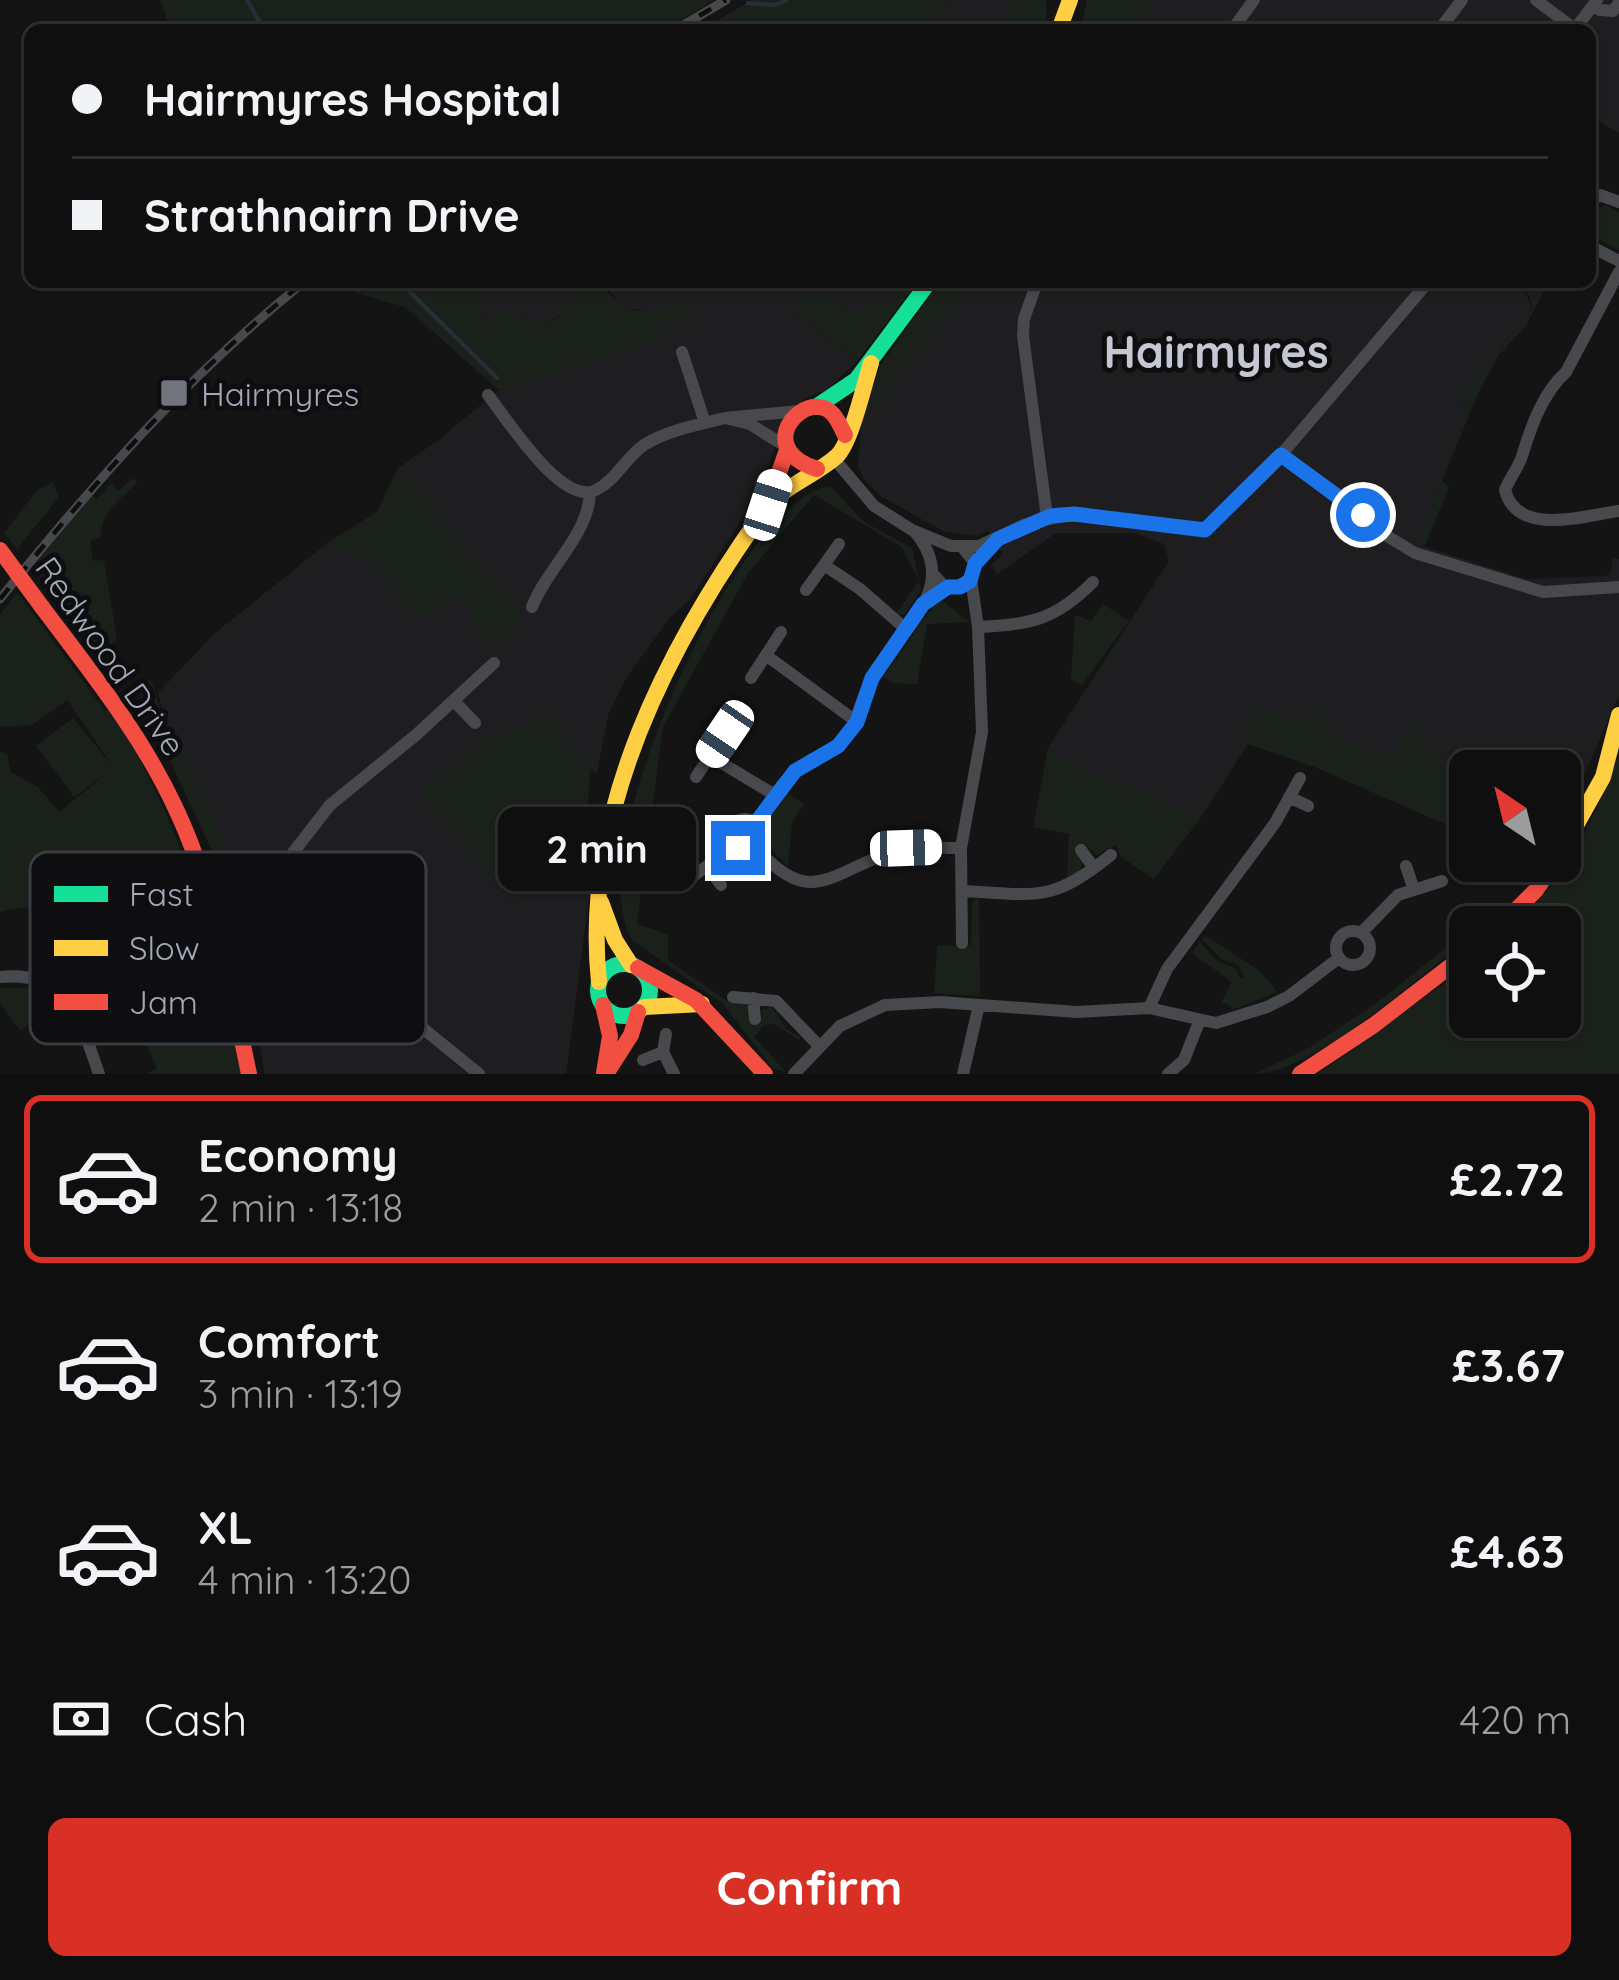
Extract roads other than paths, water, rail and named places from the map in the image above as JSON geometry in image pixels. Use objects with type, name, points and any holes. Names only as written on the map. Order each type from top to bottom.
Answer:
[{"type":"main road","points":[[605,1074],[610,1036],[594,935],[622,782],[652,699],[686,630],[768,505],[786,448],[787,426],[856,380],[924,288]]},
{"type":"main road","points":[[768,505],[836,460],[871,363]]},
{"type":"main road","points":[[807,409],[839,419],[845,436]]},
{"type":"main road","points":[[786,448],[797,463],[817,469]]},
{"type":"main road","name":"Redwood Drive","points":[[0,550],[116,701],[162,780],[194,852]]},
{"type":"main road","points":[[1581,816],[1603,777],[1619,715]]},
{"type":"main road","points":[[1521,906],[1542,882]]},
{"type":"main road","points":[[601,902],[615,940],[650,987],[625,1047],[605,1074]]},
{"type":"main road","points":[[599,982],[615,965],[634,966],[668,979],[702,1004],[765,1074]]},
{"type":"main road","points":[[1300,1074],[1449,967]]},
{"type":"main road","points":[[603,1005],[616,1015],[702,1004]]},
{"type":"main road","name":"Redwood Drive","points":[[243,1044],[249,1074]]},
{"type":"street","points":[[1237,24],[1255,0]]},
{"type":"street","points":[[1444,24],[1462,0]]},
{"type":"street","points":[[1536,0],[1568,24]]},
{"type":"street","points":[[1595,3],[1600,10],[1613,11],[1619,3]]},
{"type":"street","points":[[1619,272],[1532,425],[1505,490],[1515,506],[1548,520],[1619,511]]},
{"type":"street","points":[[1035,288],[1023,336],[1047,517]]},
{"type":"street","points":[[755,824],[795,771],[838,746],[857,722],[872,678],[923,604],[939,552],[998,539],[1047,517],[1074,514],[1205,530],[1281,455],[1423,288]]},
{"type":"street","points":[[682,352],[705,423]]},
{"type":"street","points":[[488,395],[556,478],[566,487],[590,493],[608,483],[647,443],[725,418],[807,409]]},
{"type":"street","points":[[725,418],[750,424],[786,448]]},
{"type":"street","points":[[1281,455],[1415,553],[1543,592],[1619,587]]},
{"type":"street","points":[[836,460],[864,498],[912,530],[957,547],[975,564]]},
{"type":"street","points":[[532,607],[542,581],[581,528],[590,493]]},
{"type":"street","points":[[912,530],[934,568],[977,620],[1029,623],[1074,601],[1093,582]]},
{"type":"street","points":[[962,943],[961,848],[982,732],[971,579],[975,564],[998,539]]},
{"type":"street","points":[[806,590],[839,544]]},
{"type":"street","points":[[824,566],[907,630]]},
{"type":"street","points":[[923,604],[971,579]]},
{"type":"street","points":[[1074,601],[1090,613]]},
{"type":"street","points":[[751,678],[781,632]]},
{"type":"street","points":[[766,656],[857,722]]},
{"type":"street","points":[[294,852],[330,806],[494,663]]},
{"type":"street","points":[[454,701],[475,724]]},
{"type":"street","points":[[696,777],[725,734]]},
{"type":"street","points":[[710,756],[775,795]]},
{"type":"street","points":[[1149,1007],[1167,969],[1253,855],[1300,778]]},
{"type":"street","points":[[1289,797],[1308,806]]},
{"type":"street","points":[[744,819],[755,824],[760,834],[755,846],[747,850],[734,846],[729,837],[734,823],[744,819]]},
{"type":"street","points":[[684,883],[734,846]]},
{"type":"street","points":[[755,846],[786,877],[823,881],[898,850],[961,848]]},
{"type":"street","points":[[1082,850],[1094,868]]},
{"type":"street","points":[[963,891],[1049,893],[1112,854]]},
{"type":"street","points":[[707,866],[721,885]]},
{"type":"street","points":[[1406,866],[1413,887]]},
{"type":"street","points":[[1361,933],[1384,906],[1413,887],[1442,881]]},
{"type":"street","points":[[1361,933],[1370,946],[1364,961],[1353,965],[1339,958],[1340,937],[1361,933]]},
{"type":"street","points":[[794,1074],[854,1018],[885,1004],[940,1002],[1077,1012],[1149,1007],[1199,1022],[1232,1020],[1267,1007],[1339,958]]},
{"type":"street","points":[[0,977],[30,978]]},
{"type":"street","points":[[733,997],[776,1001],[819,1046]]},
{"type":"street","points":[[753,998],[755,1019]]},
{"type":"street","points":[[963,1074],[979,1005]]},
{"type":"street","points":[[1168,1074],[1184,1060],[1199,1022]]},
{"type":"street","points":[[426,1031],[479,1074]]},
{"type":"street","points":[[666,1034],[663,1052],[674,1074]]},
{"type":"street","points":[[88,1044],[98,1074]]},
{"type":"street","points":[[644,1060],[663,1052]]},
{"type":"waterway","points":[[247,0],[261,24]]},
{"type":"waterway","points":[[748,3],[775,5],[787,0]]},
{"type":"waterway","points":[[406,288],[497,378]]},
{"type":"railway","points":[[685,24],[726,0]]},
{"type":"railway","points":[[0,599],[143,432],[297,288]]},
{"type":"place","name":"Hairmyres","points":[[174,393]]},
{"type":"district","name":"Hairmyres","points":[[1216,351]]}]
